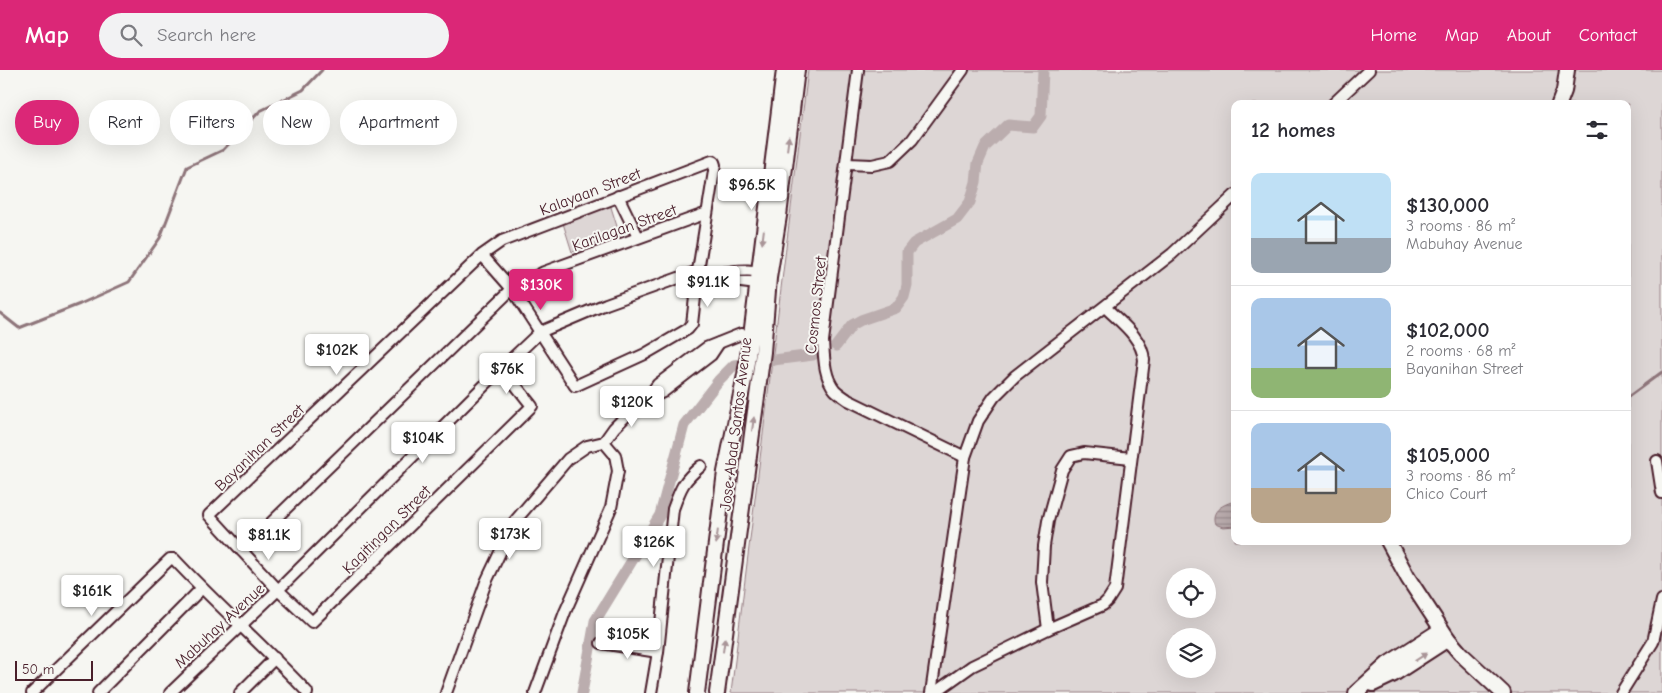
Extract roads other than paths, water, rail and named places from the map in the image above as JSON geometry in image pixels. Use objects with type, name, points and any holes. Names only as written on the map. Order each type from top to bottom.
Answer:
[{"type":"main road","name":"Jose Abad Santos Avenue","points":[[717,693],[784,70]]},
{"type":"main road","name":"Jose Abad Santos Avenue","points":[[762,278],[779,216],[797,70]]},
{"type":"main road","points":[[1561,100],[1567,70]]},
{"type":"main road","name":"Jose Abad Santos Avenue","points":[[697,693],[725,472],[752,376]]},
{"type":"main road","points":[[1390,545],[1408,578],[1445,634],[1461,654],[1503,693]]},
{"type":"main road","points":[[1357,693],[1388,664],[1445,634]]},
{"type":"street","name":"Cosmos Street","points":[[858,70],[823,341],[824,362],[828,379],[835,390],[848,400],[965,457]]},
{"type":"street","points":[[847,164],[872,165],[890,161],[912,140],[963,70]]},
{"type":"street","points":[[1337,100],[1369,70]]},
{"type":"street","name":"Kalayaan Street","points":[[482,255],[502,241],[712,161],[715,164],[707,213]]},
{"type":"street","points":[[618,196],[638,237]]},
{"type":"street","points":[[932,693],[965,457],[978,421],[994,397],[1015,376],[1172,254],[1231,199]]},
{"type":"street","points":[[482,255],[512,289],[575,386],[645,354],[688,330],[694,317],[698,271],[707,213]]},
{"type":"street","name":"Karilagan Street","points":[[242,551],[512,289],[544,272],[707,213]]},
{"type":"street","name":"Bayanihan Street","points":[[242,551],[209,515],[482,255]]},
{"type":"street","name":"Mabuhay Avenue","points":[[170,693],[278,590],[540,332],[606,304],[698,271],[716,274],[741,282],[762,278]]},
{"type":"street","points":[[932,693],[972,666],[1048,628],[1103,605],[1115,589],[1144,360],[1143,350],[1134,336],[1105,307]]},
{"type":"street","points":[[446,693],[486,582],[515,521],[568,459],[587,446],[604,442],[614,428],[646,400],[663,392],[711,355],[719,343],[741,334],[756,344]]},
{"type":"street","name":"Kagitingan Street","points":[[278,590],[312,622],[532,406],[502,368]]},
{"type":"street","points":[[535,693],[565,612],[611,508],[618,471],[615,455],[604,442]]},
{"type":"street","points":[[1048,628],[1042,582],[1044,546],[1048,521],[1062,470],[1070,456],[1077,454],[1084,453],[1131,458]]},
{"type":"street","points":[[1657,461],[1662,493]]},
{"type":"street","points":[[651,693],[658,652],[673,509],[680,487],[701,466]]},
{"type":"street","points":[[242,551],[278,590]]},
{"type":"street","points":[[36,692],[168,560],[174,559],[239,626],[275,658],[307,693]]},
{"type":"street","points":[[98,693],[202,589]]},
{"type":"street","points":[[1621,693],[1657,644],[1662,600]]},
{"type":"street","points":[[601,643],[658,652]]},
{"type":"street","points":[[240,693],[275,658]]},
{"type":"waterway","points":[[0,313],[19,328],[129,282],[160,238],[187,167],[223,150],[260,111],[303,90],[322,70]]},
{"type":"waterway","points":[[836,346],[852,325],[896,308],[904,297],[907,285],[907,252],[914,243],[957,219],[970,202],[976,182],[978,163],[985,147],[1008,125],[1033,127],[1041,116],[1043,70]]},
{"type":"waterway","points":[[582,693],[595,621],[660,515],[684,425],[719,380],[734,365],[813,355]]},
{"type":"waterway","points":[[1631,395],[1662,372]]}]
